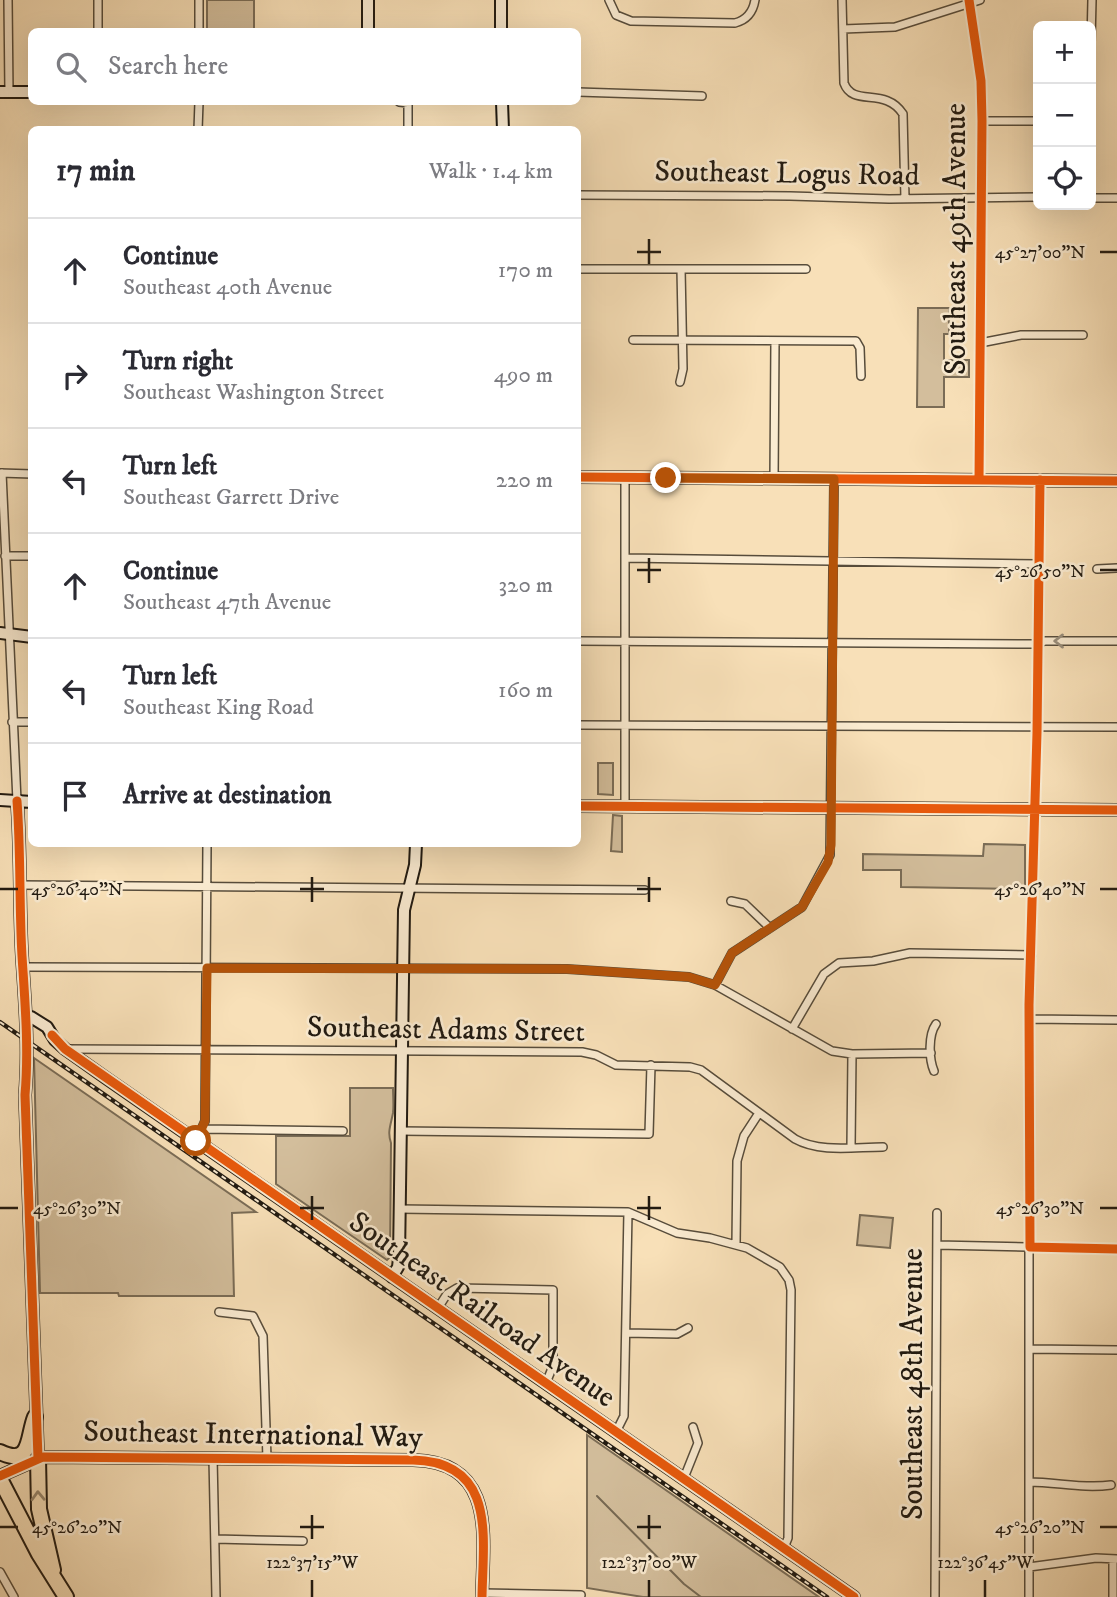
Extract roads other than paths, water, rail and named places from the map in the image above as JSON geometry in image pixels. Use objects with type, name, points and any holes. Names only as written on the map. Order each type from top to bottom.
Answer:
[{"type":"highway","points":[[0,1452],[14,1456],[23,1453],[28,1447],[35,1417]]},
{"type":"highway","points":[[38,1458],[39,1509],[56,1581]]},
{"type":"highway","points":[[0,1478],[66,1597]]},
{"type":"street","points":[[8,0],[4,92],[28,92]]},
{"type":"street","points":[[98,0],[98,28]]},
{"type":"street","points":[[199,0],[199,28]]},
{"type":"street","points":[[368,0],[368,28]]},
{"type":"street","points":[[501,0],[501,28]]},
{"type":"street","points":[[609,0],[616,15],[631,21],[735,23],[746,18],[753,10],[755,0]]},
{"type":"street","points":[[842,0],[844,83],[847,91],[852,95],[890,100],[903,114],[905,199]]},
{"type":"street","points":[[842,29],[895,27],[980,0]]},
{"type":"street","points":[[1092,0],[1092,21]]},
{"type":"street","name":"Southeast 49th Avenue","points":[[969,2],[981,82],[982,121],[979,480]]},
{"type":"street","points":[[581,92],[702,96]]},
{"type":"street","points":[[198,126],[199,105]]},
{"type":"street","points":[[408,105],[408,126]]},
{"type":"street","points":[[502,105],[503,126]]},
{"type":"street","points":[[982,121],[1033,121]]},
{"type":"street","name":"Southeast Logus Road","points":[[581,195],[790,195],[905,199],[1033,197]]},
{"type":"street","points":[[1096,198],[1117,198]]},
{"type":"street","points":[[581,269],[806,269]]},
{"type":"street","points":[[680,382],[683,369],[681,269]]},
{"type":"street","points":[[980,344],[1021,335],[1083,335]]},
{"type":"street","points":[[633,340],[856,341],[860,348],[861,376]]},
{"type":"street","points":[[774,479],[775,341]]},
{"type":"street","points":[[0,1478],[38,1458],[25,1095],[22,1082],[21,1045],[23,1023],[26,1020],[17,801],[4,634],[5,556],[1,473],[28,474]]},
{"type":"street","points":[[581,477],[1117,481]]},
{"type":"street","points":[[625,477],[625,806]]},
{"type":"street","points":[[715,985],[732,953],[802,907],[828,862],[831,845],[833,727],[834,479]]},
{"type":"street","points":[[1029,1597],[1030,1019],[1040,480]]},
{"type":"street","points":[[5,556],[28,556]]},
{"type":"street","points":[[625,558],[1038,564]]},
{"type":"street","points":[[1097,569],[1117,568]]},
{"type":"street","points":[[4,634],[28,636]]},
{"type":"street","points":[[581,641],[834,644],[1117,641]]},
{"type":"street","points":[[12,722],[28,722]]},
{"type":"street","points":[[581,725],[1117,727]]},
{"type":"street","points":[[0,800],[28,802]]},
{"type":"street","points":[[581,806],[1117,810]]},
{"type":"street","points":[[196,1141],[203,1129],[207,847]]},
{"type":"street","points":[[392,1277],[398,1264],[404,910],[416,859],[416,847]]},
{"type":"street","points":[[20,884],[645,890]]},
{"type":"street","points":[[731,901],[745,904],[770,928]]},
{"type":"street","points":[[792,1029],[824,974],[839,963],[873,961],[910,953],[1032,955]]},
{"type":"street","points":[[23,967],[567,969],[689,977],[715,985],[822,1047],[852,1054],[931,1053]]},
{"type":"street","name":"Southeast Railroad Avenue","points":[[26,1020],[31,1017],[39,1020],[65,1049],[854,1597]]},
{"type":"street","points":[[1030,1019],[1117,1020]]},
{"type":"street","points":[[934,1072],[931,1053],[932,1030],[936,1024]]},
{"type":"street","name":"Southeast Adams Street","points":[[65,1049],[582,1052],[596,1055],[616,1065],[690,1067],[701,1070],[806,1144],[820,1147],[883,1147]]},
{"type":"street","points":[[851,1147],[852,1054]]},
{"type":"street","points":[[400,1131],[649,1134],[651,1065]]},
{"type":"street","points":[[736,1244],[737,1161],[744,1136],[759,1113]]},
{"type":"street","points":[[203,1129],[343,1131]]},
{"type":"street","points":[[399,1209],[628,1212],[677,1233],[736,1244],[784,1271],[791,1290],[788,1538],[784,1548]]},
{"type":"street","points":[[616,1432],[624,1416],[628,1212]]},
{"type":"street","name":"Southeast 48th Avenue","points":[[934,1597],[937,1213]]},
{"type":"street","points":[[937,1245],[1117,1249]]},
{"type":"street","points":[[438,1308],[446,1294],[457,1288],[553,1290],[553,1366],[546,1383]]},
{"type":"street","points":[[219,1312],[253,1316],[261,1328],[267,1459]]},
{"type":"street","points":[[626,1333],[677,1334],[688,1328]]},
{"type":"street","points":[[1029,1349],[1117,1350]]},
{"type":"street","points":[[684,1478],[698,1443],[693,1427]]},
{"type":"street","name":"Southeast International Way","points":[[38,1458],[425,1460],[451,1468],[470,1485],[480,1503],[483,1525],[482,1595]]},
{"type":"street","points":[[213,1458],[216,1597]]},
{"type":"street","points":[[1029,1482],[1054,1482],[1080,1487],[1111,1485]]},
{"type":"street","points":[[215,1539],[303,1541]]},
{"type":"street","points":[[1029,1567],[1096,1558],[1115,1559],[1113,1597]]},
{"type":"street","points":[[0,1572],[14,1597]]},
{"type":"street","points":[[482,1595],[581,1595]]},
{"type":"waterway","points":[[597,1496],[684,1584],[701,1597]]},
{"type":"railway","points":[[0,1022],[827,1597]]}]
